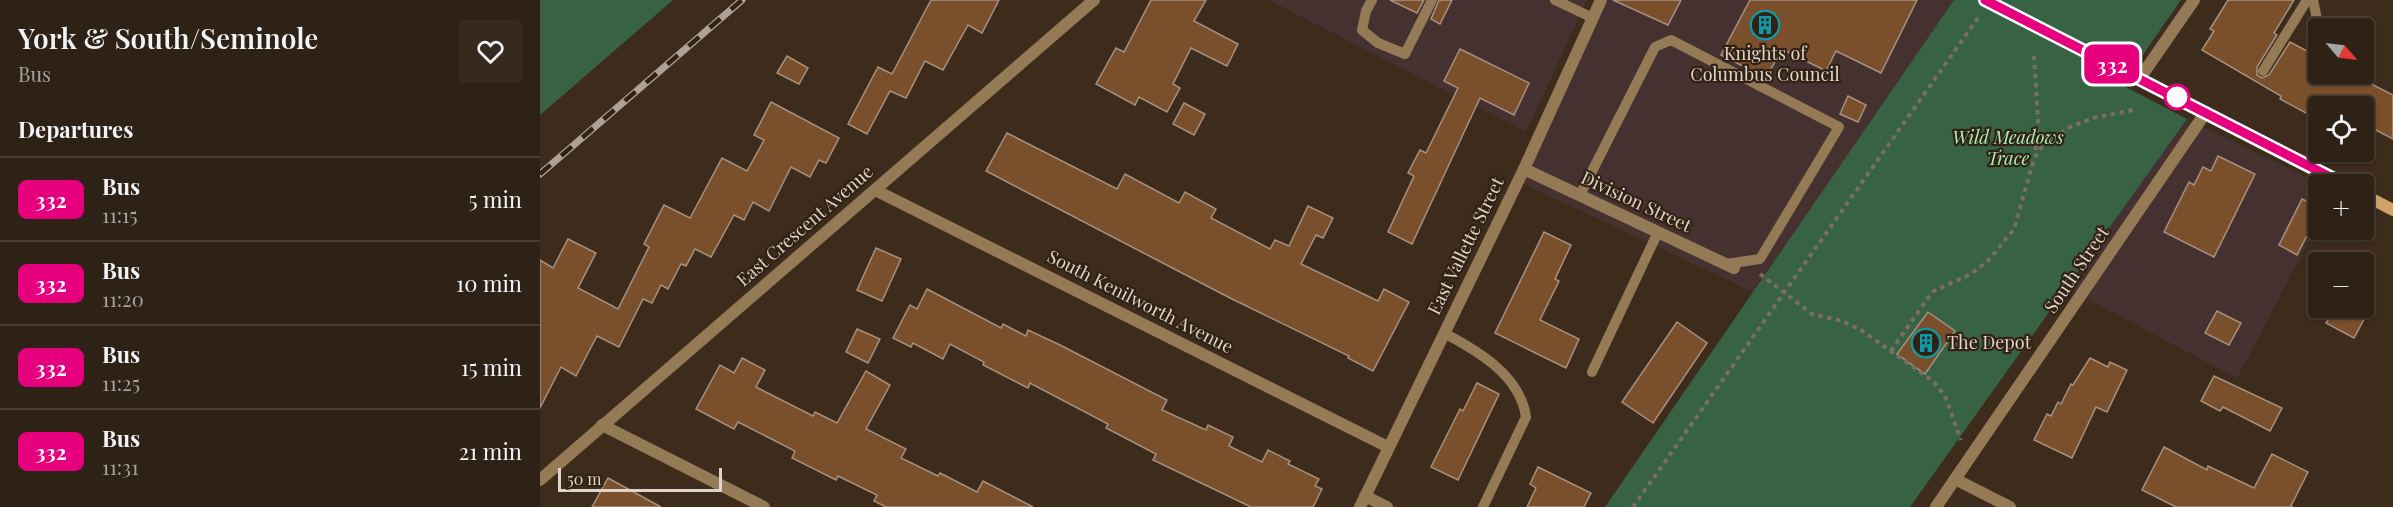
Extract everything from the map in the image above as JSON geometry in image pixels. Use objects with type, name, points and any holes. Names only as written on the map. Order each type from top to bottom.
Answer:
[{"type":"main road","points":[[1986,0],[2325,174]]},
{"type":"main road","points":[[2374,200],[2393,210]]},
{"type":"street","name":"East Crescent Avenue","points":[[540,480],[1094,0]]},
{"type":"street","name":"East Vallette Street","points":[[1363,502],[1524,169],[1601,0]]},
{"type":"street","points":[[2140,78],[2194,0]]},
{"type":"street","name":"South Street","points":[[1936,507],[2206,112]]},
{"type":"street","name":"Division Street","points":[[1524,169],[1730,266]]},
{"type":"street","name":"South Kenilworth Avenue","points":[[875,190],[1388,447]]},
{"type":"street","points":[[602,425],[764,507]]},
{"type":"street","points":[[1955,479],[2010,507]]},
{"type":"street","points":[[1363,502],[1387,507]]},
{"type":"lane","points":[[1372,0],[1366,11],[1362,30],[1378,43],[1406,54],[1432,0]]},
{"type":"lane","points":[[1555,0],[1593,18]]},
{"type":"lane","points":[[2263,70],[2307,0]]},
{"type":"lane","points":[[2313,0],[2317,18]]},
{"type":"lane","points":[[1580,195],[1655,47],[1671,40],[1839,128],[1761,259],[1730,266]]},
{"type":"lane","points":[[1592,372],[1658,232]]},
{"type":"lane","points":[[1444,333],[1492,362],[1506,377],[1524,406],[1526,417],[1483,507]]},
{"type":"path","points":[[1634,507],[1980,16]]},
{"type":"path","points":[[1891,351],[1932,292],[1971,274],[1988,261],[2008,238],[2022,209],[2034,159],[2038,120],[2034,56]]},
{"type":"path","points":[[2034,159],[2054,135],[2070,127],[2093,117],[2133,110]]},
{"type":"path","points":[[1785,294],[1812,314],[1842,321],[1861,330],[1933,381],[1945,396],[1968,460]]},
{"type":"shaded area","points":[[1269,0],[1587,0],[1526,132]]},
{"type":"shaded area","points":[[1608,0],[1954,0],[1753,292],[1522,183]]},
{"type":"shaded area","points":[[2187,119],[2308,178],[2310,240],[2237,378],[2066,288]]},
{"type":"green space","points":[[540,0],[673,0],[540,115]]},
{"type":"green space","name":"Wild Meadows Trace","points":[[1954,0],[2181,0],[2122,85],[2187,119],[1910,507],[1605,507]]},
{"type":"building","points":[[931,0],[999,0],[982,33],[968,25],[943,70],[925,61],[906,98],[890,91],[867,134],[848,124],[878,67],[892,74]]},
{"type":"building","points":[[1151,0],[1206,0],[1194,21],[1238,44],[1227,66],[1191,48],[1173,84],[1180,88],[1167,112],[1139,97],[1135,105],[1096,84],[1116,48],[1124,52]]},
{"type":"building","points":[[1390,0],[1424,0],[1417,13]]},
{"type":"building","points":[[1439,0],[1452,0],[1440,24],[1431,19]]},
{"type":"building","points":[[1613,0],[1681,0],[1668,25]]},
{"type":"building","points":[[1750,0],[1917,0],[1881,73],[1836,51],[1826,71],[1782,49],[1766,78],[1721,55]]},
{"type":"building","points":[[2228,0],[2294,0],[2274,33],[2277,35],[2257,67],[2257,75],[2262,78],[2269,75],[2290,42],[2308,51],[2308,84],[2372,84],[2393,95],[2393,139],[2374,129],[2374,96],[2308,96],[2308,114],[2202,50],[2214,31],[2210,29]]},
{"type":"building","points":[[1460,49],[1529,83],[1514,115],[1480,98],[1412,244],[1388,232],[1414,176],[1408,173],[1420,150],[1426,153],[1458,88],[1444,81]]},
{"type":"building","points":[[787,56],[808,68],[799,84],[777,73]]},
{"type":"building","points":[[1848,96],[1866,105],[1858,122],[1840,114]]},
{"type":"building","points":[[771,102],[839,138],[826,163],[819,160],[810,177],[791,167],[769,211],[753,202],[744,220],[734,215],[711,257],[695,249],[686,266],[681,264],[668,289],[661,285],[652,303],[643,299],[619,347],[597,336],[576,376],[561,367],[540,408],[540,260],[553,268],[568,239],[596,253],[578,288],[618,309],[649,247],[644,244],[664,205],[690,218],[722,158],[747,171],[764,140],[754,135]]},
{"type":"building","points":[[1184,103],[1205,114],[1194,135],[1173,124]]},
{"type":"building","points":[[1007,133],[1117,189],[1125,174],[1179,203],[1185,192],[1216,209],[1211,218],[1270,249],[1275,240],[1289,246],[1308,206],[1333,218],[1323,238],[1316,235],[1301,264],[1378,301],[1384,289],[1409,302],[1373,371],[1348,358],[1349,356],[1230,298],[986,171]]},
{"type":"building","points":[[2218,156],[2255,174],[2214,257],[2164,232],[2189,182],[2194,185],[2203,167],[2211,171]]},
{"type":"building","points":[[2302,199],[2308,202],[2308,234],[2297,255],[2279,245]]},
{"type":"building","points":[[1544,232],[1571,245],[1555,279],[1559,281],[1540,320],[1579,339],[1566,368],[1495,333]]},
{"type":"building","points":[[876,248],[901,259],[882,301],[857,290]]},
{"type":"building","points":[[927,289],[1001,328],[1003,324],[1026,336],[1028,330],[1167,400],[1162,410],[1206,430],[1208,425],[1233,437],[1229,446],[1262,462],[1268,450],[1290,461],[1288,464],[1319,479],[1315,486],[1322,489],[1313,507],[1251,507],[1153,460],[1156,454],[1106,428],[1108,424],[1030,383],[1028,388],[983,365],[984,362],[950,344],[943,359],[913,343],[911,347],[893,338],[910,305],[917,309]]},
{"type":"building","points":[[2217,311],[2241,323],[2229,345],[2205,333]]},
{"type":"building","name":"The Depot","points":[[1928,312],[1955,331],[1925,374],[1897,354]]},
{"type":"building","points":[[2329,318],[2365,318],[2354,338],[2326,323]]},
{"type":"building","points":[[1677,322],[1707,343],[1653,423],[1622,402]]},
{"type":"building","points":[[857,329],[880,339],[868,363],[846,352]]},
{"type":"building","points":[[742,358],[765,370],[756,387],[813,416],[815,412],[837,423],[866,371],[890,385],[866,429],[906,449],[901,458],[938,476],[940,473],[977,492],[983,481],[1033,507],[886,507],[874,501],[877,495],[838,476],[836,480],[792,458],[795,451],[738,422],[734,429],[696,409],[720,365],[734,373]]},
{"type":"building","points":[[2090,358],[2108,367],[2110,362],[2127,370],[2107,412],[2096,407],[2072,458],[2034,440],[2047,414],[2051,416],[2058,402],[2061,404],[2071,384],[2073,385]]},
{"type":"building","points":[[2214,376],[2282,408],[2270,431],[2223,407],[2220,411],[2201,401]]},
{"type":"building","points":[[1477,383],[1499,394],[1458,480],[1431,467],[1460,409],[1463,411]]},
{"type":"building","points":[[2164,447],[2207,470],[2208,466],[2254,488],[2272,454],[2308,472],[2291,506],[2293,507],[2176,507],[2142,490]]},
{"type":"building","points":[[1538,467],[1591,493],[1584,507],[1527,507],[1536,488],[1530,484]]},
{"type":"building","points":[[608,478],[661,507],[592,507]]},
{"type":"railway","points":[[540,174],[742,0]]},
{"type":"bus line","name":"332","points":[[1985,0],[2325,174]]},
{"type":"place","name":"Knights of Columbus Council","points":[[1765,25]]},
{"type":"place","name":"The Depot","points":[[1926,343]]}]
